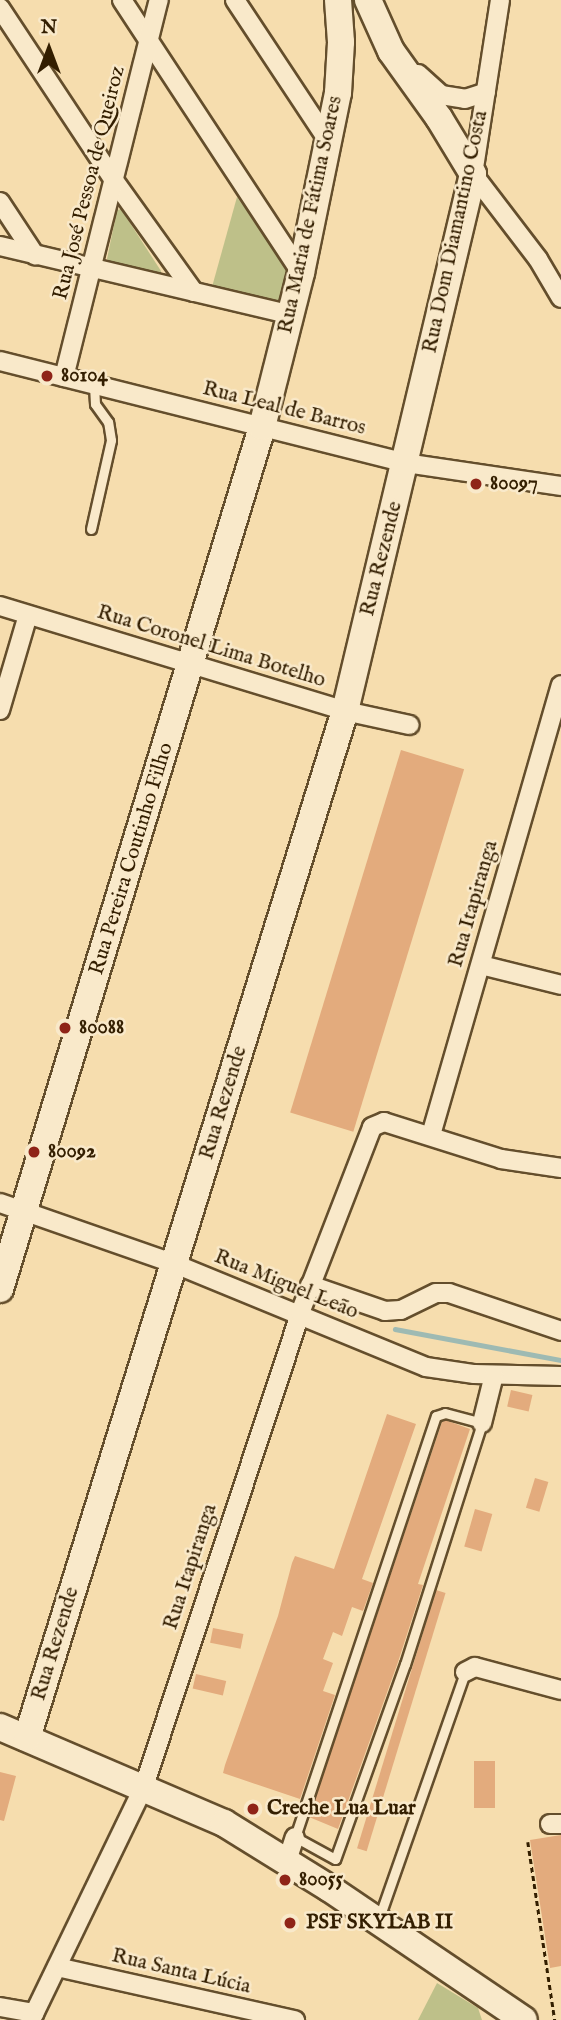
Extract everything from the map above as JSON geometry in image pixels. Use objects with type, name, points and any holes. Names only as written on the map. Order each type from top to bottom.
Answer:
[{"type":"street","points":[[122,0],[301,273]]},
{"type":"street","name":"Rua José Pessoa de Queiroz","points":[[64,377],[159,0]]},
{"type":"street","points":[[235,0],[329,142]]},
{"type":"street","name":"Rua Dom Diamantino Costa","points":[[405,463],[473,174],[500,0]]},
{"type":"street","points":[[375,6],[416,71],[441,95],[465,100],[486,92]]},
{"type":"street","points":[[339,7],[375,6]]},
{"type":"street","points":[[375,6],[391,51],[439,118],[473,174],[531,249],[561,298]]},
{"type":"street","name":"Rua Maria de Fátima Soares","points":[[262,427],[301,273],[338,93],[339,7]]},
{"type":"street","points":[[0,8],[113,179],[194,292]]},
{"type":"street","points":[[0,202],[35,255]]},
{"type":"street","points":[[0,246],[291,315]]},
{"type":"street","name":"Rua Leal de Barros","points":[[0,361],[405,463],[561,486]]},
{"type":"street","name":"Rua Pereira Coutinho Filho","points":[[0,1289],[12,1207],[191,666],[262,427]]},
{"type":"street","name":"Rua Rezende","points":[[27,1738],[345,711],[405,463]]},
{"type":"street","name":"Rua Coronel Lima Botelho","points":[[0,606],[345,711],[410,725]]},
{"type":"street","points":[[0,710],[28,615]]},
{"type":"street","name":"Rua Itapiranga","points":[[33,2017],[144,1786],[300,1313],[372,1127],[384,1122],[431,1135],[561,685]]},
{"type":"street","points":[[481,965],[561,985]]},
{"type":"street","points":[[431,1135],[501,1159],[561,1168]]},
{"type":"street","name":"Rua Miguel Leão","points":[[12,1207],[175,1264],[300,1313],[396,1357],[426,1367],[494,1375],[561,1376]]},
{"type":"street","points":[[310,1285],[385,1311],[401,1310],[436,1293],[449,1293],[561,1331]]},
{"type":"street","points":[[482,1423],[494,1375]]},
{"type":"street","points":[[465,1672],[475,1667],[561,1690]]},
{"type":"street","points":[[0,1727],[291,1849],[378,1922],[524,2020]]},
{"type":"street","name":"Rua Santa Lúcia","points":[[57,1967],[295,2020]]},
{"type":"street","points":[[0,2007],[33,2017]]},
{"type":"lane","points":[[90,529],[111,440],[108,422],[98,412],[95,404],[94,384]]},
{"type":"lane","points":[[445,1413],[482,1423],[405,1664],[335,1859],[291,1849],[436,1416],[445,1413]]},
{"type":"lane","points":[[378,1922],[465,1672]]},
{"type":"path","points":[[528,1842],[555,2020]]},
{"type":"green space","points":[[237,197],[291,271],[283,304],[212,287]]},
{"type":"green space","points":[[121,209],[161,273],[157,275],[110,263],[107,259],[117,210]]},
{"type":"green space","points":[[437,1983],[478,2008],[482,2020],[418,2020]]},
{"type":"building","points":[[401,750],[464,769],[353,1132],[290,1112]]},
{"type":"building","points":[[511,1390],[532,1395],[529,1412],[507,1407]]},
{"type":"building","points":[[387,1414],[416,1424],[362,1579],[373,1583],[363,1611],[352,1607],[342,1636],[333,1632],[323,1659],[333,1663],[323,1691],[335,1695],[300,1799],[223,1773],[278,1616],[295,1556],[334,1569]]},
{"type":"building","points":[[445,1420],[470,1429],[418,1584],[423,1585],[398,1662],[338,1829],[309,1817],[442,1422]]},
{"type":"building","points":[[535,1478],[548,1482],[539,1512],[526,1508]]},
{"type":"building","points":[[475,1509],[492,1514],[482,1551],[464,1546]]},
{"type":"building","points":[[436,1590],[446,1593],[367,1851],[357,1848]]},
{"type":"building","points":[[213,1628],[243,1634],[241,1649],[210,1643]]},
{"type":"building","points":[[196,1674],[226,1681],[223,1696],[193,1689]]},
{"type":"building","points":[[474,1761],[495,1761],[495,1808],[474,1808]]},
{"type":"building","points":[[0,1772],[16,1776],[4,1821],[0,1820]]},
{"type":"building","points":[[561,1835],[561,1966],[550,1968],[530,1840]]},
{"type":"waterway","points":[[395,1329],[561,1360]]},
{"type":"place","name":"80104","points":[[47,376]]},
{"type":"place","name":"80097","points":[[476,484]]},
{"type":"place","name":"80088","points":[[65,1028]]},
{"type":"place","name":"80092","points":[[34,1152]]},
{"type":"place","name":"Creche Lua Luar","points":[[253,1809]]},
{"type":"place","name":"80055","points":[[285,1880]]},
{"type":"place","name":"PSF SKYLAB II","points":[[290,1923]]}]
